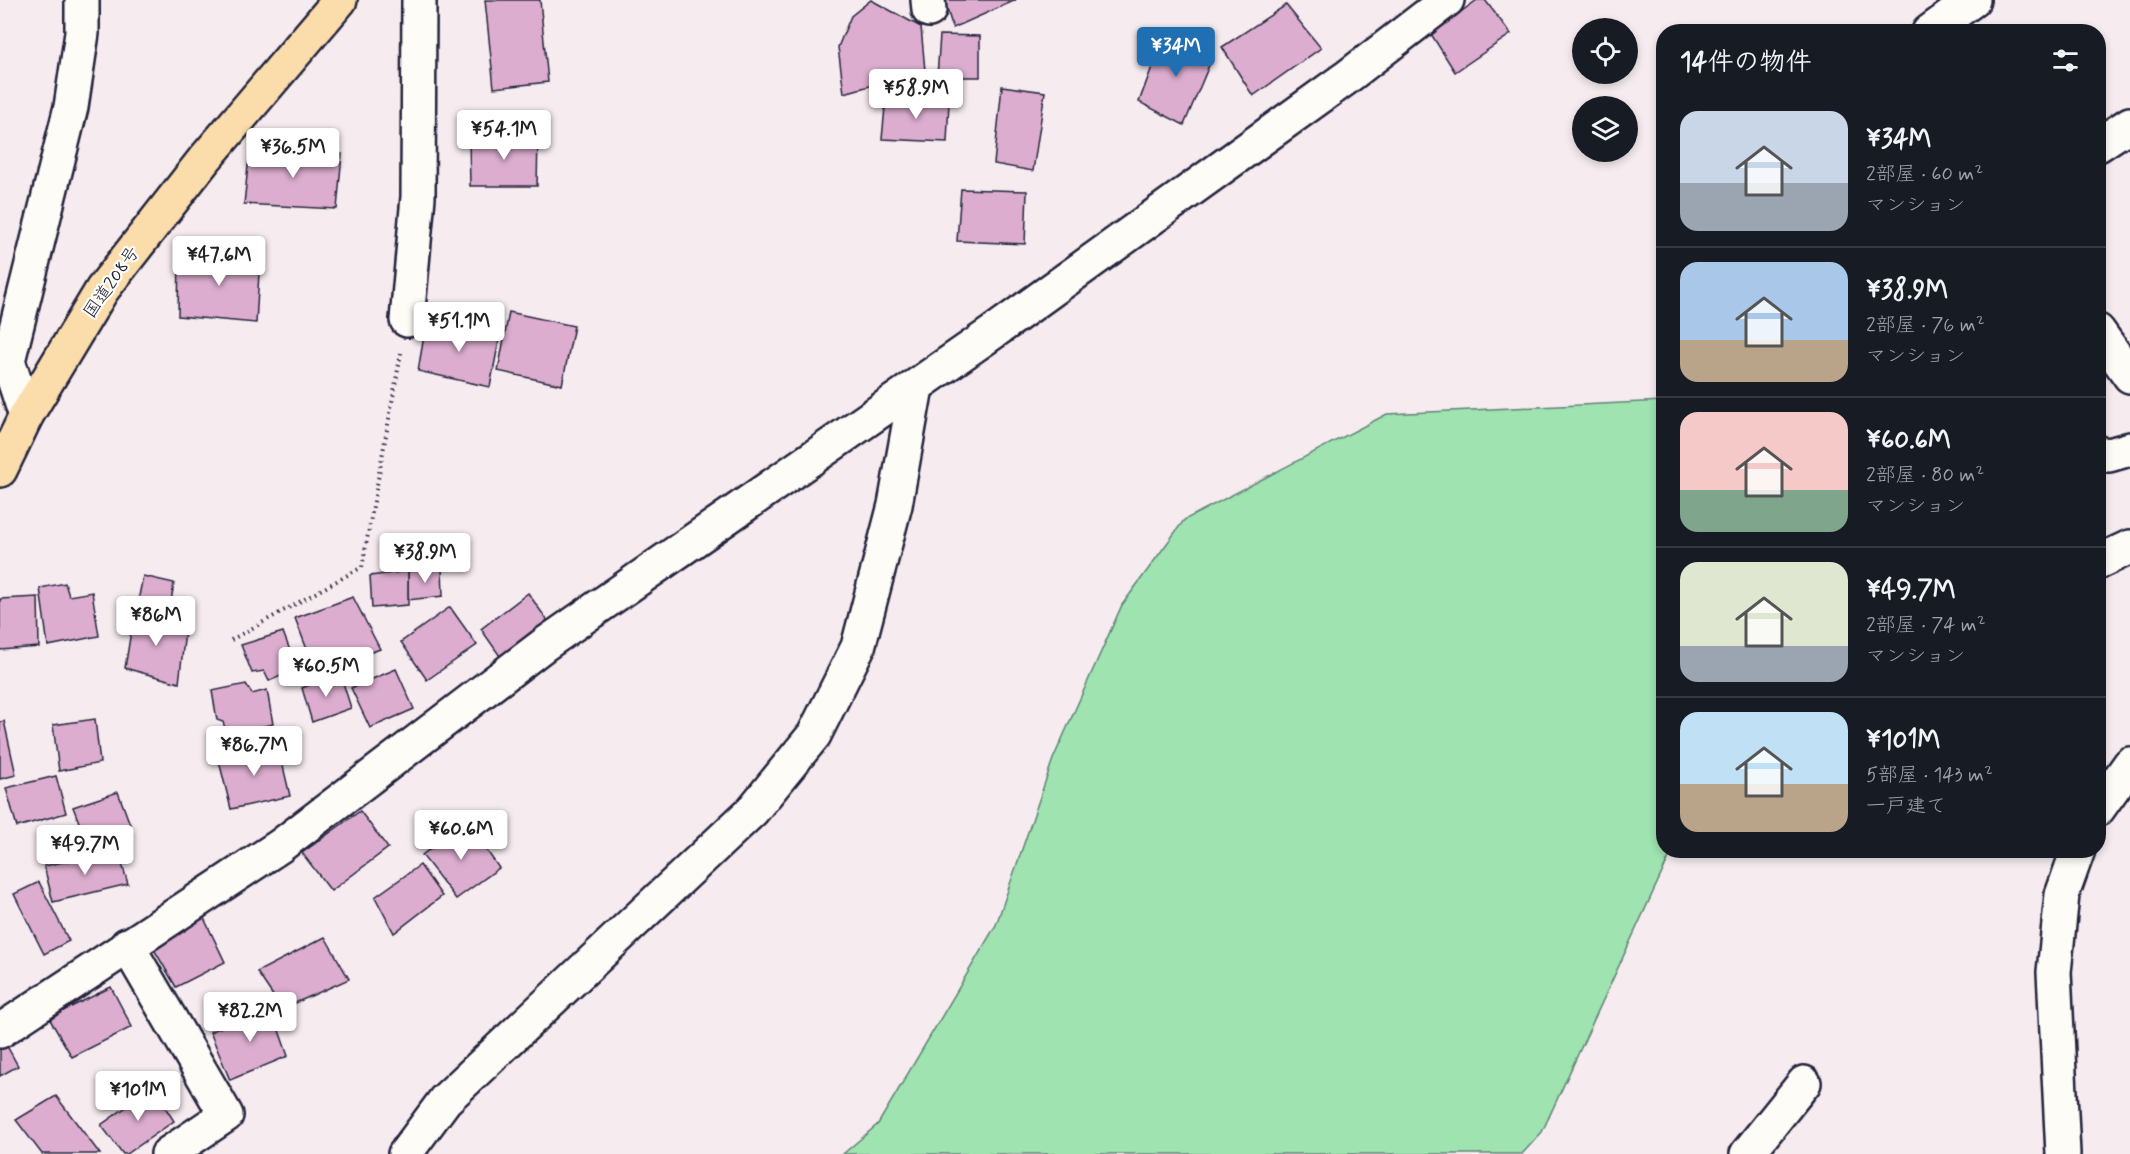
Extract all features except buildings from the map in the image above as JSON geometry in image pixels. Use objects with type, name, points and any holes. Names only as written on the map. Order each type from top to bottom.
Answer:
[{"type":"highway","name":"国道208号","points":[[0,470],[26,416],[102,290],[203,161],[340,0]]},
{"type":"street","points":[[26,416],[8,361],[71,107],[82,33],[82,0]]},
{"type":"street","points":[[407,320],[418,197],[419,0]]},
{"type":"street","points":[[0,1031],[280,846],[545,644],[916,387],[1346,78],[1447,0]]},
{"type":"street","points":[[1940,24],[1973,0]]},
{"type":"street","points":[[2106,140],[2130,124]]},
{"type":"street","points":[[2106,341],[2128,369]]},
{"type":"street","points":[[405,1154],[445,1100],[752,811],[814,735],[858,647],[896,506],[916,387]]},
{"type":"street","points":[[2106,454],[2130,449]]},
{"type":"street","points":[[2106,558],[2130,547]]},
{"type":"street","points":[[2106,798],[2130,764]]},
{"type":"street","points":[[2063,1154],[2054,972],[2062,895],[2075,858]]},
{"type":"street","points":[[127,945],[226,1115],[168,1154]]},
{"type":"street","points":[[1747,1154],[1804,1083]]},
{"type":"path","points":[[231,640],[363,567],[407,320]]},
{"type":"green space","points":[[1656,401],[1656,858],[1669,858],[1542,1132],[1522,1154],[843,1154],[878,1124],[996,925],[1053,759],[1122,605],[1184,520],[1387,414]]}]
